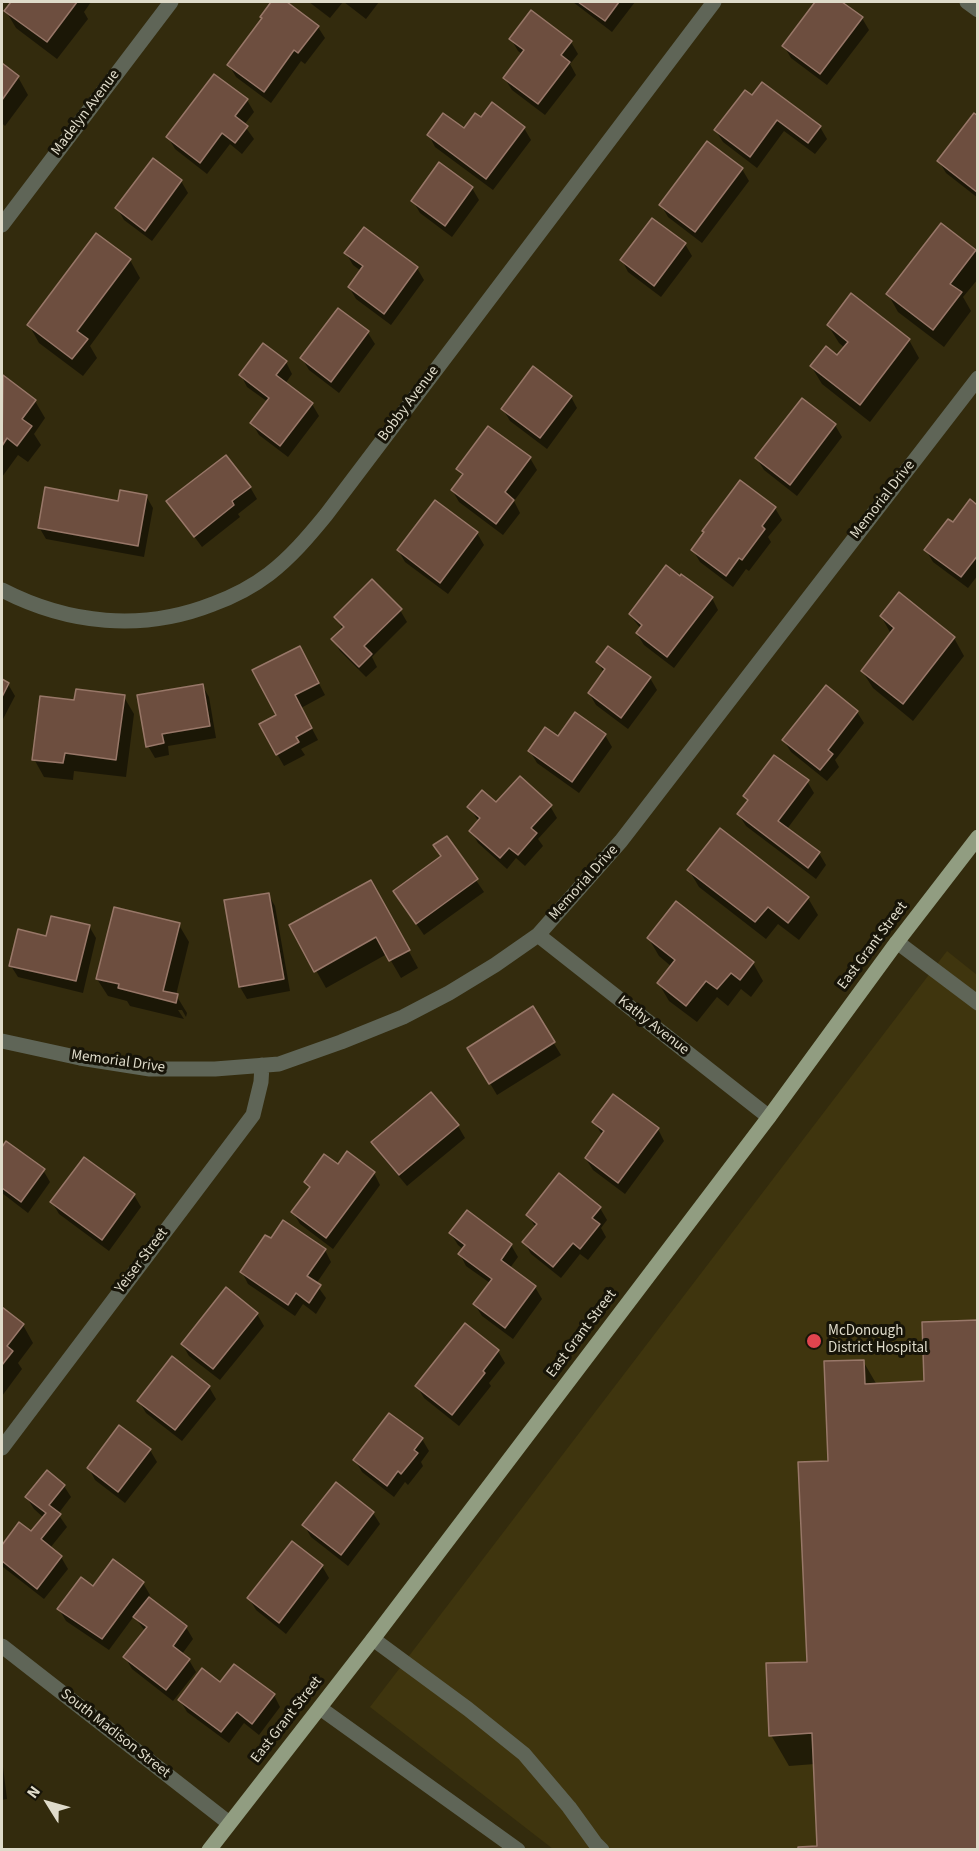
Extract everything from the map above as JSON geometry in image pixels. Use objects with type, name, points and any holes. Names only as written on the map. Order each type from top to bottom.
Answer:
[{"type":"main road","name":"East Grant Street","points":[[209,1850],[373,1639],[978,837]]},
{"type":"street","name":"Madelyn Avenue","points":[[2,225],[171,2]]},
{"type":"street","name":"Bobby Avenue","points":[[2,590],[28,603],[68,616],[109,622],[151,621],[202,608],[231,597],[267,575],[299,548],[326,515],[714,2]]},
{"type":"street","points":[[967,2],[978,9]]},
{"type":"street","name":"Memorial Drive","points":[[2,1041],[80,1058],[150,1069],[215,1070],[279,1064],[403,1017],[467,982],[538,935],[621,841],[978,378]]},
{"type":"street","name":"Kathy Avenue","points":[[538,935],[769,1117]]},
{"type":"street","points":[[897,942],[978,1003]]},
{"type":"street","name":"Yeiser Street","points":[[2,1448],[253,1115],[261,1082],[262,1065]]},
{"type":"street","points":[[373,1639],[468,1709],[524,1754],[602,1850]]},
{"type":"street","name":"South Madison Street","points":[[2,1646],[229,1823]]},
{"type":"street","points":[[320,1708],[518,1850]]},
{"type":"shaded area","name":"McDonough District Hospital","points":[[947,951],[977,975],[977,1849],[553,1849],[370,1707]]},
{"type":"building","points":[[11,2],[77,2],[47,42],[4,11]]},
{"type":"building","points":[[271,2],[287,2],[319,26],[298,53],[294,50],[264,92],[227,65]]},
{"type":"building","points":[[578,2],[619,2],[605,21]]},
{"type":"building","points":[[815,2],[842,2],[863,17],[820,74],[782,46]]},
{"type":"building","points":[[531,10],[572,41],[561,55],[570,62],[538,104],[503,78],[524,50],[509,39]]},
{"type":"building","points":[[2,63],[19,76],[2,100]]},
{"type":"building","points":[[214,74],[248,99],[235,116],[248,126],[235,143],[222,133],[200,163],[166,137]]},
{"type":"building","points":[[762,82],[821,126],[808,143],[777,120],[750,157],[714,130],[745,90],[752,95]]},
{"type":"building","points":[[492,102],[525,127],[486,179],[427,135],[443,113],[464,128],[475,113],[481,117]]},
{"type":"building","points":[[974,113],[978,116],[978,193],[937,161]]},
{"type":"building","points":[[707,141],[743,168],[695,232],[659,205]]},
{"type":"building","points":[[153,158],[182,180],[145,231],[115,208]]},
{"type":"building","points":[[439,162],[473,187],[445,226],[411,201]]},
{"type":"building","points":[[652,218],[686,243],[654,286],[620,260]]},
{"type":"building","points":[[941,223],[976,250],[950,284],[962,292],[933,330],[886,294]]},
{"type":"building","points":[[364,227],[418,267],[384,314],[348,287],[363,266],[344,253]]},
{"type":"building","points":[[96,233],[131,259],[77,331],[88,339],[72,359],[27,325]]},
{"type":"building","points":[[851,293],[910,339],[860,405],[810,366],[826,346],[837,355],[848,342],[827,325]]},
{"type":"building","points":[[338,308],[369,331],[331,382],[300,358]]},
{"type":"building","points":[[263,343],[287,361],[276,375],[313,403],[280,446],[250,423],[269,398],[239,375]]},
{"type":"building","points":[[533,366],[572,396],[540,438],[501,409]]},
{"type":"building","points":[[3,375],[36,400],[22,419],[32,426],[17,446],[7,438],[2,446]]},
{"type":"building","points":[[802,398],[836,424],[790,485],[755,458]]},
{"type":"building","points":[[488,426],[531,457],[505,492],[514,500],[496,524],[451,490],[463,474],[456,469]]},
{"type":"building","points":[[226,455],[251,487],[232,501],[234,505],[194,537],[166,501]]},
{"type":"building","points":[[740,480],[776,507],[762,526],[765,529],[742,560],[739,558],[726,576],[691,550],[704,532],[702,531]]},
{"type":"building","points":[[45,487],[118,501],[120,490],[147,495],[138,546],[38,528]]},
{"type":"building","points":[[970,499],[976,504],[978,502],[978,555],[961,577],[924,550],[948,519],[953,522]]},
{"type":"building","points":[[435,500],[478,532],[440,583],[397,550]]},
{"type":"building","points":[[666,565],[713,597],[667,657],[636,633],[642,625],[629,614]]},
{"type":"building","points":[[372,579],[402,609],[364,646],[372,654],[359,667],[331,639],[344,627],[334,617]]},
{"type":"building","points":[[899,592],[955,637],[903,704],[861,671],[894,628],[880,616]]},
{"type":"building","points":[[300,646],[319,683],[295,695],[312,728],[296,737],[299,742],[276,755],[259,724],[276,715],[252,670]]},
{"type":"building","points":[[608,646],[651,677],[621,718],[588,693],[605,669],[596,662]]},
{"type":"building","points":[[2,679],[9,683],[2,697]]},
{"type":"building","points":[[203,684],[210,726],[162,734],[164,743],[146,747],[137,695]]},
{"type":"building","points":[[826,685],[858,711],[828,750],[833,754],[820,770],[782,740]]},
{"type":"building","points":[[76,689],[125,695],[116,760],[65,753],[63,763],[32,760],[40,696],[74,700]]},
{"type":"building","points":[[575,712],[606,734],[572,782],[528,751],[545,727],[558,736]]},
{"type":"building","points":[[774,755],[809,780],[778,821],[820,852],[808,868],[737,814],[748,800],[743,796]]},
{"type":"building","points":[[520,776],[552,805],[531,828],[537,833],[518,855],[509,848],[500,858],[469,831],[480,818],[467,807],[482,790],[496,802]]},
{"type":"building","points":[[720,828],[809,897],[788,923],[768,907],[755,922],[687,870]]},
{"type":"building","points":[[447,836],[478,879],[416,924],[393,891],[441,856],[433,845]]},
{"type":"building","points":[[371,880],[410,950],[389,961],[376,937],[314,972],[289,925]]},
{"type":"building","points":[[269,893],[284,979],[239,987],[224,900]]},
{"type":"building","points":[[676,901],[754,962],[740,980],[731,973],[717,989],[706,981],[686,1006],[657,983],[675,960],[647,938]]},
{"type":"building","points":[[114,907],[180,923],[163,991],[178,994],[176,1003],[118,988],[119,984],[96,979]]},
{"type":"building","points":[[51,916],[90,925],[76,981],[9,966],[18,929],[46,936]]},
{"type":"building","points":[[533,1006],[555,1042],[489,1084],[467,1048]]},
{"type":"building","points":[[431,1092],[459,1125],[399,1175],[371,1142]]},
{"type":"building","points":[[613,1094],[659,1128],[618,1183],[585,1158],[604,1131],[592,1122]]},
{"type":"building","points":[[6,1141],[45,1169],[21,1202],[2,1188],[2,1147]]},
{"type":"building","points":[[347,1151],[375,1172],[326,1238],[291,1212],[310,1187],[304,1182],[324,1154],[338,1164]]},
{"type":"building","points":[[84,1157],[135,1194],[102,1240],[50,1202]]},
{"type":"building","points":[[559,1173],[601,1207],[592,1218],[600,1224],[580,1249],[573,1243],[553,1267],[522,1242],[537,1224],[526,1215]]},
{"type":"building","points":[[467,1210],[512,1244],[501,1260],[536,1286],[505,1328],[473,1304],[492,1279],[458,1254],[465,1245],[449,1233]]},
{"type":"building","points":[[283,1220],[326,1249],[307,1276],[321,1285],[309,1303],[296,1293],[288,1305],[240,1272],[265,1235],[271,1238]]},
{"type":"building","points":[[226,1287],[258,1313],[213,1369],[181,1344]]},
{"type":"building","points":[[2,1307],[24,1324],[7,1346],[13,1351],[2,1365]]},
{"type":"building","points":[[978,1320],[978,1850],[798,1850],[798,1847],[817,1846],[812,1733],[769,1736],[766,1663],[807,1662],[798,1462],[828,1461],[824,1361],[864,1360],[865,1384],[924,1381],[922,1322]]},
{"type":"building","points":[[465,1323],[499,1350],[483,1371],[485,1373],[452,1415],[415,1386]]},
{"type":"building","points":[[172,1356],[210,1386],[175,1430],[137,1401]]},
{"type":"building","points":[[389,1413],[423,1438],[414,1450],[418,1453],[401,1474],[398,1471],[387,1486],[353,1460]]},
{"type":"building","points":[[119,1425],[151,1449],[118,1492],[87,1468]]},
{"type":"building","points":[[47,1470],[65,1485],[49,1505],[61,1514],[41,1539],[62,1556],[37,1589],[2,1561],[2,1545],[19,1522],[31,1531],[46,1513],[25,1497]]},
{"type":"building","points":[[336,1482],[374,1512],[341,1555],[302,1525]]},
{"type":"building","points":[[292,1541],[323,1565],[279,1623],[247,1598]]},
{"type":"building","points":[[113,1559],[144,1582],[102,1639],[57,1609],[81,1577],[93,1586]]},
{"type":"building","points":[[149,1597],[187,1626],[173,1646],[190,1659],[166,1690],[123,1657],[147,1627],[133,1617]]},
{"type":"building","points":[[234,1664],[275,1694],[252,1724],[237,1712],[221,1732],[178,1700],[202,1668],[220,1682]]},
{"type":"place","name":"McDonough District Hospital","points":[[814,1341]]}]
